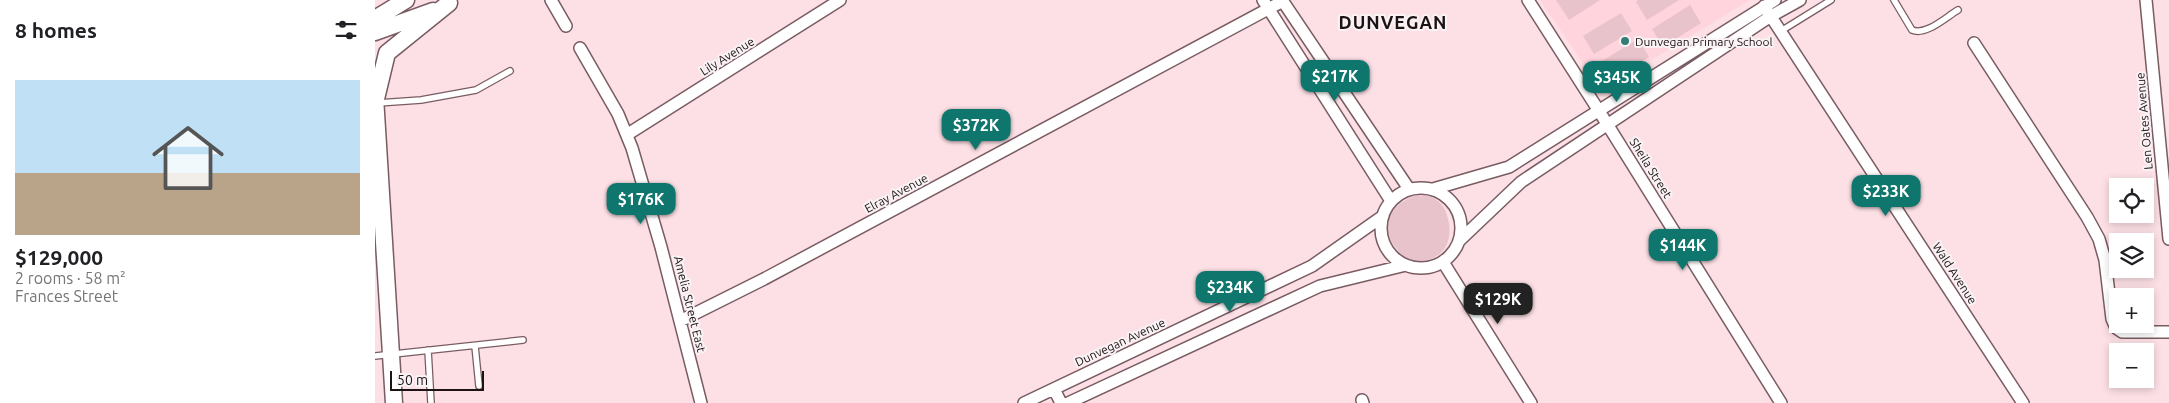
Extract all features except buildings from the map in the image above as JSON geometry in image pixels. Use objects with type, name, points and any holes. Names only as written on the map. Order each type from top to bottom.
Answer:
[{"type":"main road","points":[[375,19],[405,0]]},
{"type":"main road","points":[[375,32],[452,2]]},
{"type":"main road","points":[[375,112],[387,53],[452,2]]},
{"type":"main road","points":[[375,97],[383,355],[394,403]]},
{"type":"street","points":[[551,0],[566,26]]},
{"type":"street","name":"Lily Avenue","points":[[628,134],[840,0]]},
{"type":"street","name":"Sheila Street","points":[[1528,0],[1781,403]]},
{"type":"street","points":[[1460,240],[1521,182],[1608,125],[1768,11],[1775,0]]},
{"type":"street","points":[[1433,189],[1509,167],[1599,111],[1768,11],[1800,0]]},
{"type":"street","name":"Len Oates Avenue","points":[[2147,0],[2169,239]]},
{"type":"street","points":[[1282,1],[1409,189]]},
{"type":"street","name":"Elray Avenue","points":[[680,321],[764,280],[1266,4],[1282,1]]},
{"type":"street","points":[[1266,4],[1391,201]]},
{"type":"street","name":"Wald Avenue","points":[[1768,11],[2023,403]]},
{"type":"street","points":[[1974,43],[2087,217],[2099,239],[2105,260],[2112,319],[2116,328],[2122,332],[2169,332]]},
{"type":"street","name":"Amelia Street East","points":[[580,48],[628,134],[641,172],[701,403]]},
{"type":"street","points":[[1509,167],[1521,182]]},
{"type":"street","points":[[1421,187],[1433,189],[1444,195],[1453,204],[1459,215],[1462,227],[1456,249],[1443,262],[1431,267],[1418,268],[1406,265],[1396,259],[1386,245],[1381,228],[1383,216],[1391,201],[1409,189],[1421,187]]},
{"type":"street","name":"Dunvegan Avenue","points":[[1024,403],[1313,266],[1383,216]]},
{"type":"street","points":[[1443,262],[1531,403]]},
{"type":"street","points":[[1068,403],[1319,286],[1406,265]]},
{"type":"street","points":[[1313,266],[1319,286]]},
{"type":"street","points":[[1229,306],[1237,324]]},
{"type":"street","points":[[1137,349],[1145,367]]},
{"type":"street","points":[[1055,388],[1061,403]]},
{"type":"lane","points":[[1781,32],[1831,0]]},
{"type":"lane","points":[[1894,0],[1912,30],[1916,32],[1923,31],[1958,10]]},
{"type":"lane","points":[[375,112],[476,90],[510,71]]},
{"type":"lane","points":[[383,355],[523,340]]},
{"type":"lane","points":[[475,346],[479,386]]},
{"type":"lane","points":[[427,350],[431,403]]},
{"type":"shaded area","name":"Dunvegan Primary School","points":[[1540,0],[1750,0],[1610,85],[1596,82]]},
{"type":"shaded area","points":[[1556,0],[1600,0],[1569,20]]},
{"type":"shaded area","points":[[1638,0],[1679,0],[1647,20],[1636,2]]},
{"type":"shaded area","points":[[1690,5],[1701,23],[1663,47],[1652,29]]},
{"type":"shaded area","points":[[1621,13],[1632,31],[1594,54],[1583,36]]},
{"type":"shaded area","points":[[1638,39],[1649,57],[1611,80],[1600,62]]},
{"type":"shaded area","points":[[1414,196],[1429,196],[1439,202],[1446,212],[1449,228],[1447,243],[1439,254],[1432,258],[1415,261],[1409,260],[1401,254],[1391,242],[1387,233],[1389,219],[1396,207]]},
{"type":"place","name":"Dunvegan Primary School","points":[[1625,41]]},
{"type":"district","name":"DUNVEGAN","points":[[1393,22]]}]
